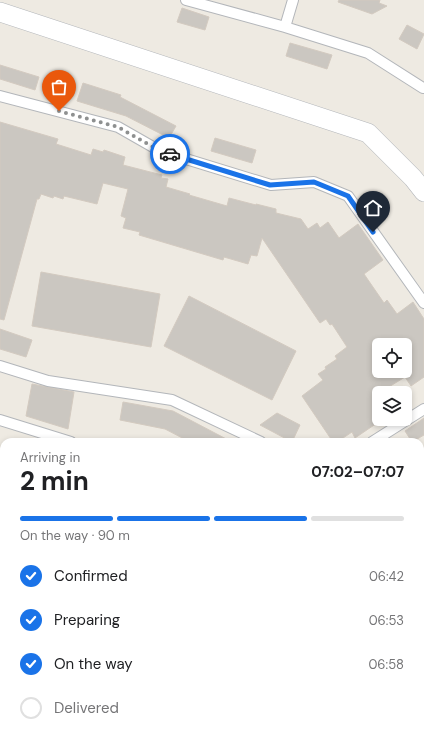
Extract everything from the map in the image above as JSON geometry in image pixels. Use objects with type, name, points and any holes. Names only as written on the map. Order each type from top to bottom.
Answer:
[{"type":"street","points":[[0,12],[368,134],[413,178],[424,192]]},
{"type":"lane","points":[[186,0],[285,27],[368,53],[424,88]]},
{"type":"lane","points":[[285,27],[293,0]]},
{"type":"lane","points":[[0,96],[118,127],[160,151],[270,185],[314,182],[348,196],[424,303]]},
{"type":"lane","points":[[0,366],[48,382],[172,400],[253,438]]},
{"type":"lane","points":[[378,438],[424,409]]},
{"type":"lane","points":[[0,420],[58,438]]},
{"type":"building","points":[[339,0],[380,0],[379,3],[387,6],[372,14],[338,2]]},
{"type":"building","points":[[182,8],[209,17],[205,30],[177,22]]},
{"type":"building","points":[[407,25],[424,34],[417,49],[399,39]]},
{"type":"building","points":[[290,43],[332,55],[327,69],[286,56]]},
{"type":"building","points":[[0,65],[39,77],[35,90],[0,79]]},
{"type":"building","points":[[83,83],[121,95],[120,97],[176,126],[169,138],[126,116],[77,101]]},
{"type":"building","points":[[0,122],[58,139],[56,144],[91,155],[93,149],[103,152],[104,150],[125,157],[123,165],[162,175],[161,178],[168,179],[166,187],[190,194],[189,195],[227,206],[229,198],[276,209],[276,213],[301,219],[308,229],[317,223],[320,228],[328,222],[339,238],[358,224],[383,260],[364,274],[384,303],[387,300],[397,314],[413,302],[424,319],[424,377],[411,386],[406,378],[412,378],[412,338],[372,338],[372,378],[403,378],[390,386],[372,386],[373,426],[355,438],[352,432],[343,438],[330,438],[302,396],[323,380],[318,374],[337,359],[335,356],[347,347],[332,324],[330,325],[326,319],[320,323],[262,238],[257,256],[251,255],[248,264],[224,257],[223,260],[139,235],[140,232],[123,228],[126,218],[121,216],[128,189],[103,183],[97,204],[64,196],[63,199],[54,196],[53,198],[41,194],[39,199],[37,199],[4,320],[0,319]]},
{"type":"building","points":[[215,138],[256,150],[252,163],[211,151]]},
{"type":"building","points":[[41,272],[160,294],[151,347],[32,326]]},
{"type":"building","points":[[189,296],[296,351],[272,400],[164,346]]},
{"type":"building","points":[[0,329],[32,340],[26,357],[0,349]]},
{"type":"building","points":[[32,384],[74,392],[68,429],[26,416]]},
{"type":"building","points":[[123,402],[173,411],[224,438],[182,438],[165,429],[120,420]]},
{"type":"building","points":[[277,413],[300,425],[294,438],[284,438],[260,425]]},
{"type":"building","points":[[424,418],[424,435],[419,438],[409,438],[405,431]]},
{"type":"way so far","points":[[59,111],[118,127],[160,151],[170,154]]},
{"type":"route","points":[[170,154],[270,185],[314,182],[348,196],[373,232]]}]
